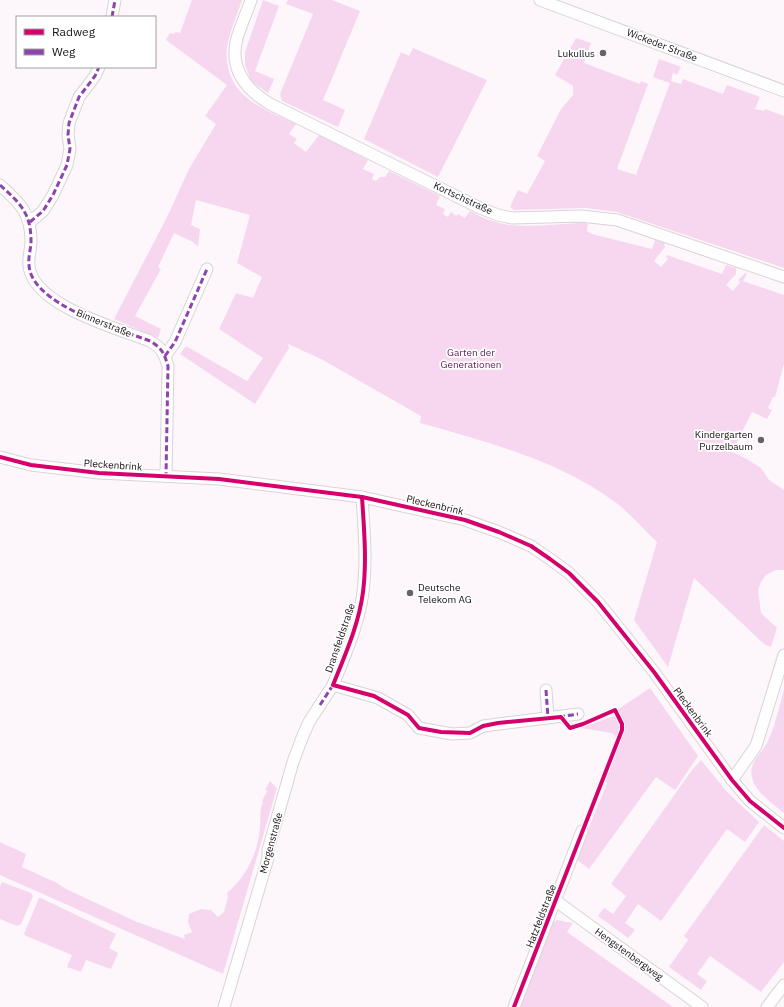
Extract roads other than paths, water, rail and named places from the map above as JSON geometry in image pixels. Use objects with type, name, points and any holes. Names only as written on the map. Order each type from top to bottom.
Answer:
[{"type":"street","points":[[112,16],[115,0]]},
{"type":"street","name":"Kortschstraße","points":[[251,0],[237,38],[235,59],[238,71],[244,83],[254,93],[270,104],[498,215],[523,219],[581,216],[617,220],[784,277]]},
{"type":"street","name":"Wickeder Straße","points":[[540,0],[784,91]]},
{"type":"street","points":[[30,222],[43,210],[53,195],[67,165],[70,149],[68,135],[69,123],[79,97],[95,76],[99,68]]},
{"type":"street","name":"Binnerstraße","points":[[0,185],[24,210],[30,222],[31,242],[29,266],[33,279],[44,292],[65,307],[150,341],[159,346],[165,356]]},
{"type":"street","points":[[166,476],[168,366],[165,356],[175,342],[207,269]]},
{"type":"street","name":"Pleckenbrink","points":[[0,457],[31,465],[99,473],[219,479],[362,497],[465,520],[499,532],[531,546],[550,558],[569,573],[594,597],[659,679],[732,780],[750,801],[784,828]]},
{"type":"street","name":"Dransfeldstraße","points":[[362,497],[365,565],[363,593],[347,649],[333,685],[374,696],[408,715],[419,728],[441,732],[470,733],[482,726],[578,714]]},
{"type":"street","points":[[732,780],[756,746],[784,655]]},
{"type":"street","name":"Morgenstraße","points":[[224,1007],[268,858],[268,850],[295,758],[309,722],[333,685]]},
{"type":"street","points":[[546,690],[548,718]]},
{"type":"street","name":"Hatzfeldstraße","points":[[514,1007],[582,831]]},
{"type":"street","name":"Hengstenbergweg","points":[[556,901],[702,1007]]},
{"type":"street","points":[[767,1007],[784,985]]},
{"type":"place","name":"Lukullus","points":[[603,53]]},
{"type":"place","name":"Kindergarten Purzelbaum","points":[[761,440]]},
{"type":"place","name":"Deutsche Telekom AG","points":[[410,593]]},
{"type":"park label","name":"Garten der Generationen","points":[[471,358]]}]
